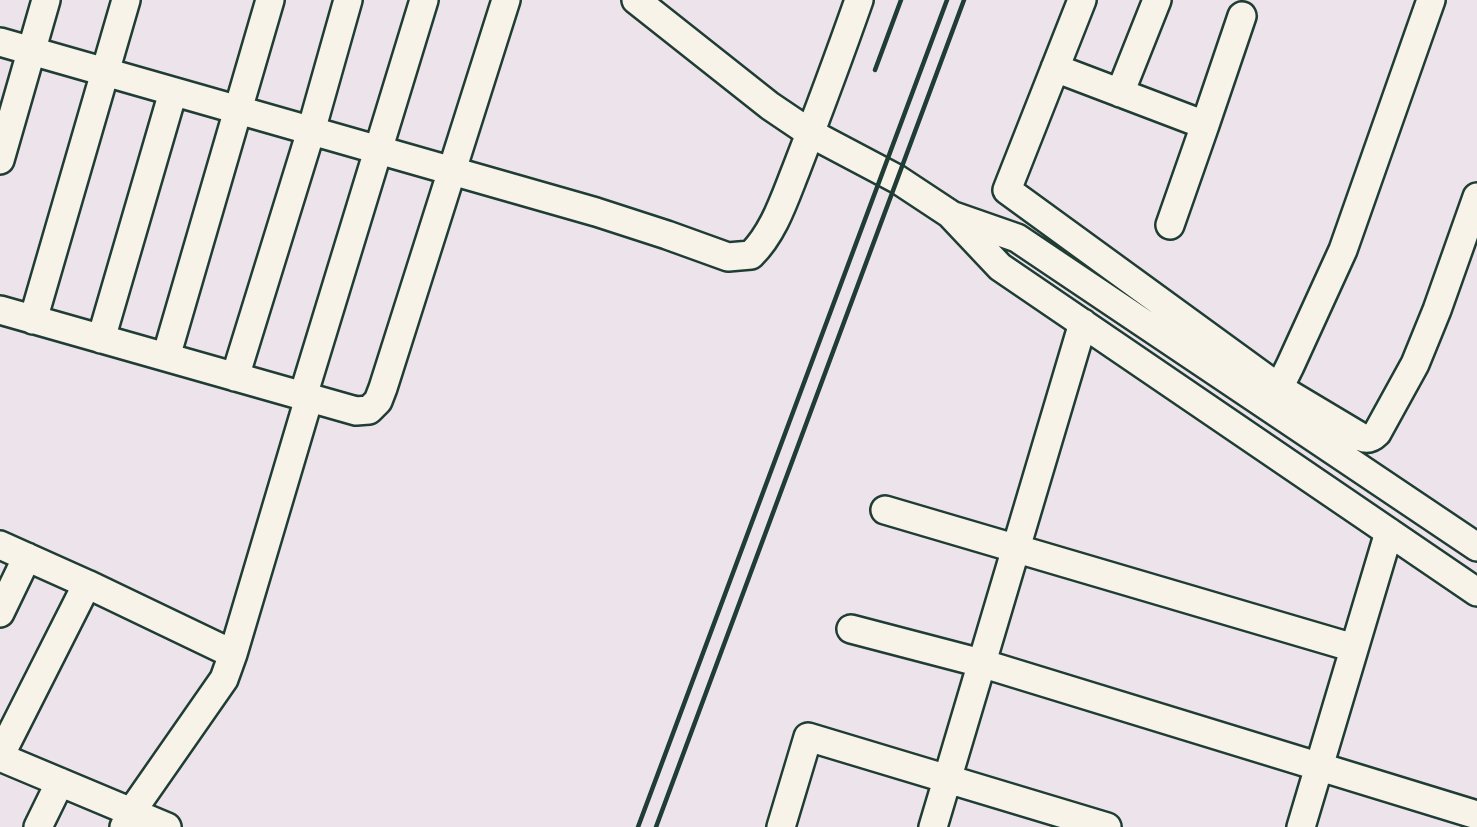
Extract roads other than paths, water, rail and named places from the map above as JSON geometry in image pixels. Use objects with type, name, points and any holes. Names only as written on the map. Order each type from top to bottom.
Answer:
[{"type":"street","points":[[0,160],[46,0]]},
{"type":"street","points":[[33,320],[126,0]]},
{"type":"street","points":[[166,357],[270,0]]},
{"type":"street","points":[[235,377],[311,131],[348,0]]},
{"type":"street","points":[[128,819],[224,679],[424,0]]},
{"type":"street","points":[[0,310],[356,411],[369,410],[378,401],[506,0]]},
{"type":"street","points":[[636,0],[770,106],[810,133],[897,179],[950,214],[1000,267],[1477,591]]},
{"type":"street","points":[[0,42],[606,216],[728,257],[751,255],[763,244],[773,225],[860,0]]},
{"type":"street","points":[[1082,0],[1007,190],[1279,388],[1361,437],[1372,438],[1377,433],[1415,364],[1437,310],[1477,197]]},
{"type":"street","points":[[1120,93],[1156,0]]},
{"type":"street","points":[[1279,388],[1344,250],[1431,0]]},
{"type":"street","points":[[1170,225],[1242,16]]},
{"type":"street","points":[[1055,68],[1204,125]]},
{"type":"street","points":[[100,339],[173,92]]},
{"type":"street","points":[[950,214],[1017,238],[1477,547]]},
{"type":"street","points":[[933,827],[1083,323]]},
{"type":"street","points":[[885,510],[1354,648]]},
{"type":"street","points":[[1301,827],[1389,532]]},
{"type":"street","points":[[0,545],[233,654]]},
{"type":"street","points":[[0,613],[27,557]]},
{"type":"street","points":[[87,584],[0,756],[60,782],[128,819],[167,827]]},
{"type":"street","points":[[851,629],[981,663],[1477,815]]},
{"type":"street","points":[[781,827],[808,737],[1107,827]]},
{"type":"street","points":[[38,827],[60,782]]},
{"type":"railway","points":[[875,70],[901,0]]},
{"type":"railway","points":[[638,827],[947,0]]},
{"type":"railway","points":[[656,827],[964,0]]}]
